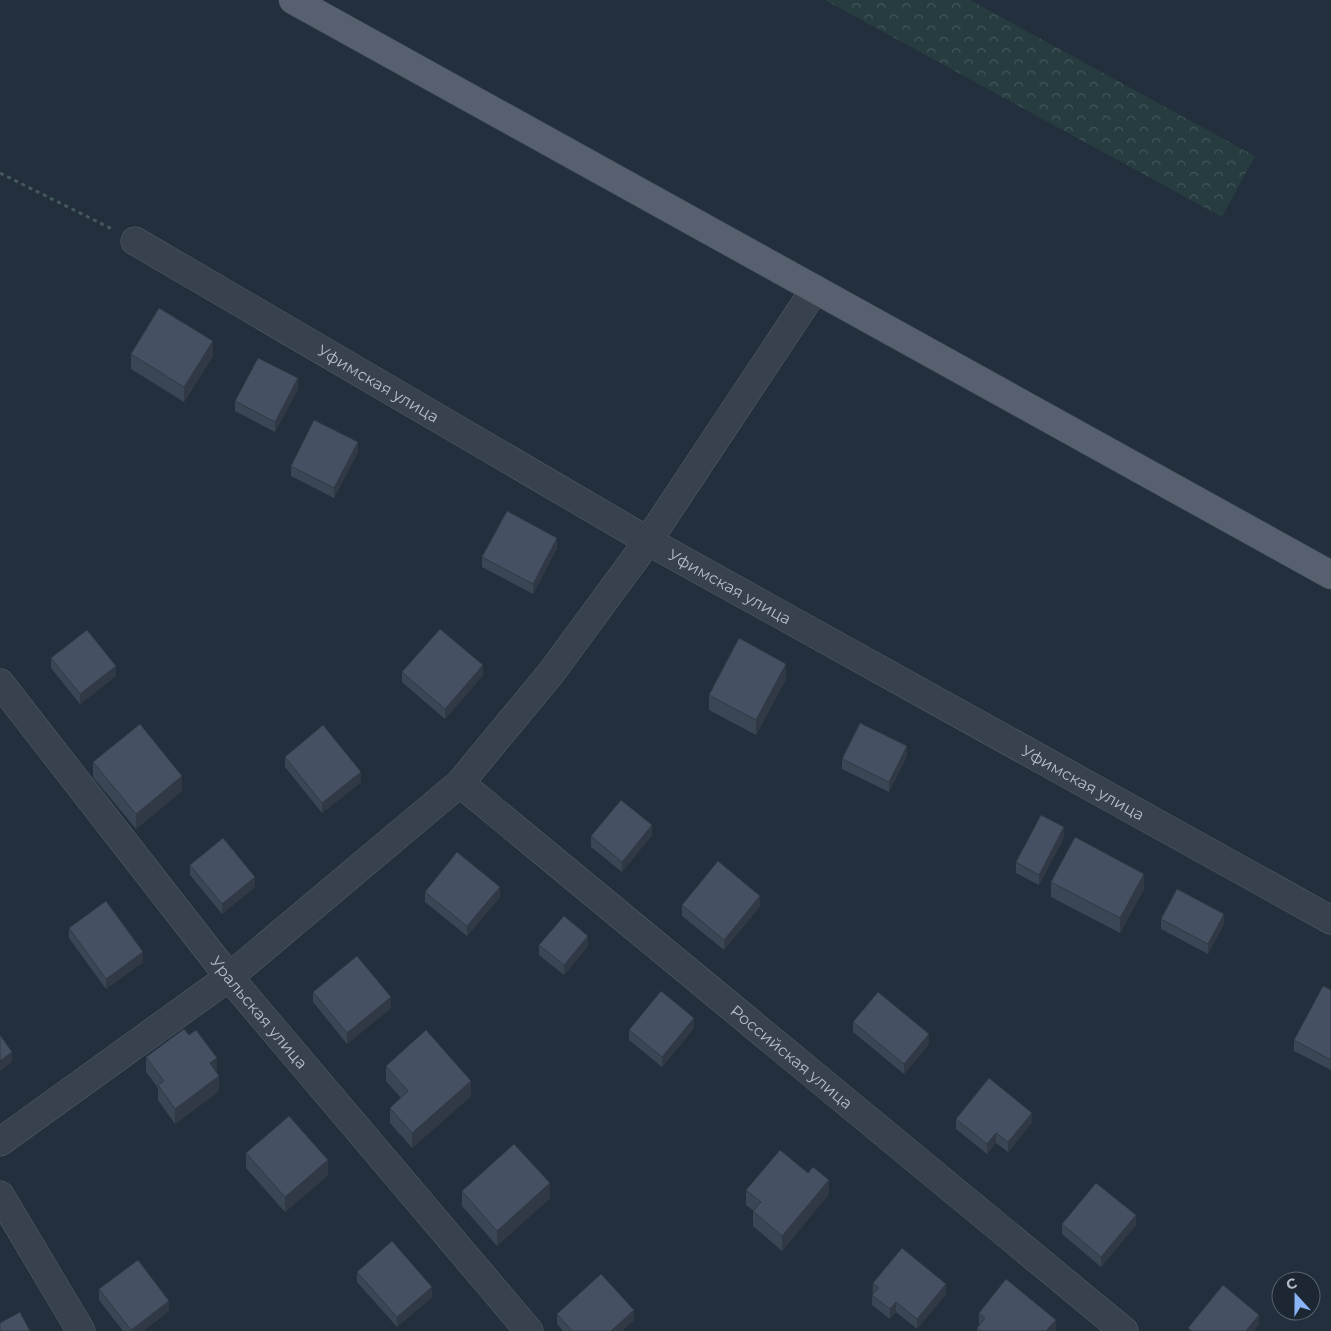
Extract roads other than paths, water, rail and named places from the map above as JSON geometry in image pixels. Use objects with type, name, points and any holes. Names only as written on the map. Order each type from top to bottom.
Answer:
[{"type":"main road","points":[[293,0],[1331,574]]},
{"type":"street","name":"Уфимская улица","points":[[135,241],[648,541],[1331,920]]},
{"type":"street","points":[[0,1142],[229,977],[460,783],[551,673],[648,541],[815,289]]},
{"type":"street","name":"Уральская улица","points":[[0,683],[229,977],[529,1331]]},
{"type":"street","name":"Российская улица","points":[[460,783],[1124,1331]]},
{"type":"street","points":[[0,1195],[81,1331]]}]
